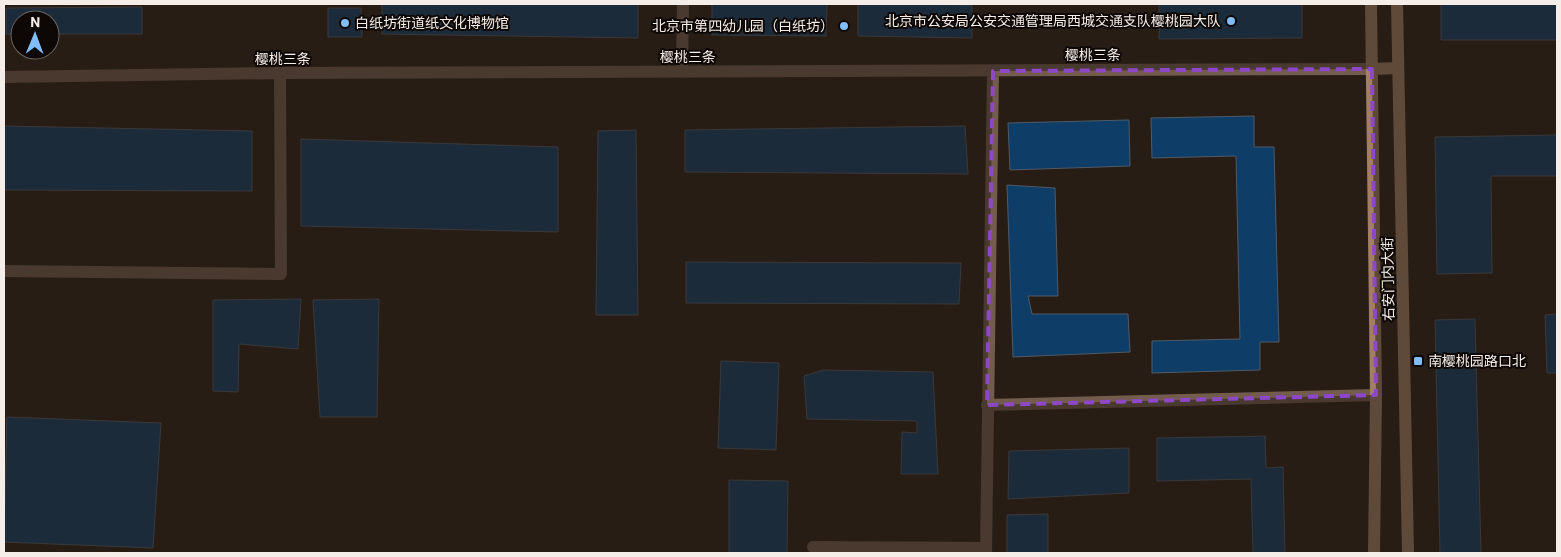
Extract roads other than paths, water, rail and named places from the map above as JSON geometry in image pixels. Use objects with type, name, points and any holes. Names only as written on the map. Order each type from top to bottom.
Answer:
[{"type":"main road","name":"右安门内大街","points":[[1371,4],[1376,395],[1374,553]]},
{"type":"main road","name":"右安门内大街","points":[[1397,4],[1408,553]]},
{"type":"main road","points":[[1372,69],[1398,68]]},
{"type":"street","points":[[682,72],[683,4]]},
{"type":"street","name":"樱桃三条","points":[[4,76],[280,73],[1372,69]]},
{"type":"street","points":[[813,547],[986,551],[993,71]]},
{"type":"street","points":[[4,271],[281,274],[280,73]]},
{"type":"street","points":[[987,405],[1376,395]]},
{"type":"place","name":"北京市公安局公安交通管理局西城交通支队樱桃园大队","points":[[1231,21]]},
{"type":"place","name":"白纸坊街道纸文化博物馆","points":[[345,23]]},
{"type":"place","name":"北京市第四幼儿园（白纸坊）","points":[[844,26]]},
{"type":"place","name":"南樱桃园路口北","points":[[1418,361]]}]
